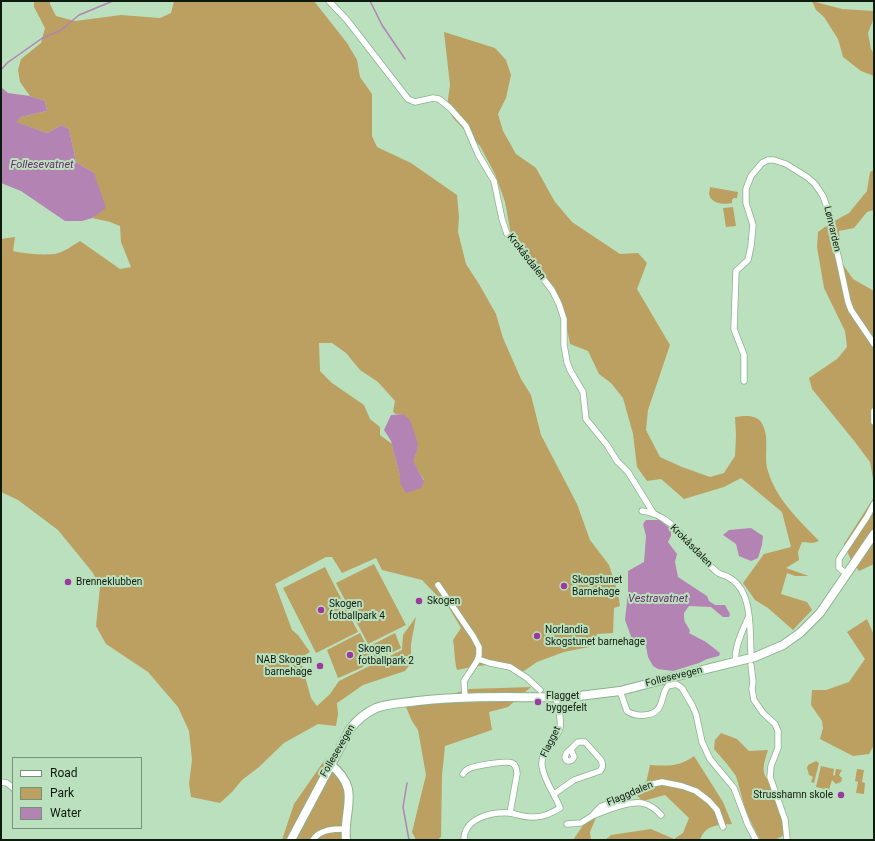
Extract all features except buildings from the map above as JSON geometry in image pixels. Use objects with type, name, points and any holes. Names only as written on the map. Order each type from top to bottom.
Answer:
[{"type":"main road","name":"Follesevegen","points":[[291,840],[350,729],[359,719],[370,711],[383,706],[404,703],[465,698],[590,696],[620,691],[736,662],[771,651],[783,645],[800,633],[820,613],[874,534]]},
{"type":"main road","points":[[328,768],[337,770],[346,783],[350,793],[346,840]]},
{"type":"street","name":"Krokåsdalen","points":[[329,1],[347,20],[408,99],[415,102],[433,98],[439,99],[450,108],[466,126],[478,154],[494,181],[502,219],[507,234],[521,248],[552,290],[559,304],[564,319],[564,345],[567,362],[583,392],[586,419],[628,472],[654,514]]},
{"type":"street","name":"Lønvarden","points":[[744,381],[744,355],[734,329],[736,271],[748,260],[751,246],[753,225],[746,203],[746,189],[751,176],[764,161],[774,160],[786,164],[807,176],[820,190],[828,210],[848,302],[851,310],[874,344]]},
{"type":"street","points":[[874,411],[874,422]]},
{"type":"street","points":[[847,574],[839,568],[838,561],[874,504]]},
{"type":"street","name":"Krokåsdalen","points":[[642,511],[654,514],[664,519],[679,531],[717,572],[736,582],[744,594],[747,602],[749,613],[750,653]]},
{"type":"street","points":[[438,585],[473,636],[478,648],[478,659],[464,681],[465,698]]},
{"type":"street","name":"Krokåsdalen","points":[[736,662],[735,657],[742,631],[748,618]]},
{"type":"street","points":[[478,659],[510,667],[528,678],[540,690]]},
{"type":"street","points":[[751,665],[754,682],[752,689],[754,700],[763,713],[775,724],[778,731],[778,748],[770,777],[785,820],[787,839]]},
{"type":"street","points":[[620,691],[627,711],[638,716],[656,711],[663,700],[665,689],[668,686],[676,684],[682,688],[694,709],[701,739],[710,759],[734,788],[748,825],[756,840]]},
{"type":"street","name":"Flagget","points":[[510,813],[535,817],[549,814],[560,808],[544,775],[542,762],[544,755],[560,729],[560,717],[556,697]]},
{"type":"street","points":[[554,794],[574,780],[602,769],[603,763],[585,742],[578,742],[570,750]]},
{"type":"street","points":[[463,774],[467,770],[503,762],[513,764],[516,768],[517,774],[510,813],[488,815],[476,820],[467,827],[464,840]]},
{"type":"street","points":[[1,782],[6,783],[12,787]]},
{"type":"street","name":"Flaggdalen","points":[[567,824],[582,824],[600,807],[624,797],[648,784],[667,783],[696,791],[709,800],[717,810],[723,827]]},
{"type":"street","name":"Flaggdalen","points":[[592,816],[638,803],[649,805],[661,816]]},
{"type":"street","points":[[313,840],[316,836],[326,831],[346,829]]},
{"type":"green space","points":[[34,1],[50,1],[56,16],[75,21],[121,15],[160,18],[171,13],[174,1],[314,1],[347,43],[357,60],[360,77],[372,94],[372,136],[377,147],[411,163],[457,195],[459,217],[458,232],[466,264],[496,314],[503,338],[521,379],[531,395],[541,435],[577,504],[590,540],[609,565],[618,593],[620,606],[614,608],[613,633],[597,634],[594,646],[564,652],[537,662],[521,673],[496,665],[457,670],[453,640],[461,628],[449,608],[422,580],[382,570],[376,558],[342,573],[332,557],[326,557],[275,584],[292,630],[298,635],[310,652],[300,658],[311,698],[317,706],[330,694],[339,681],[402,650],[403,635],[416,617],[411,644],[411,663],[405,671],[363,685],[337,703],[338,714],[336,726],[318,724],[284,743],[259,767],[242,780],[220,803],[191,797],[189,784],[192,760],[189,731],[178,707],[148,672],[106,644],[96,626],[100,587],[93,573],[58,530],[18,500],[1,492],[1,239],[15,237],[13,251],[39,254],[55,254],[68,249],[80,241],[120,269],[131,267],[121,242],[120,226],[92,218],[94,217],[94,173],[76,162],[69,129],[62,125],[47,133],[15,122],[21,117],[47,111],[45,101],[30,96],[20,82],[18,70],[21,59],[41,43],[45,28],[34,7]],"holes":[[[319,343],[332,343],[346,353],[360,370],[378,382],[395,401],[393,412],[396,414],[403,414],[416,454],[412,461],[424,480],[400,483],[400,476],[392,444],[380,435],[380,427],[370,419],[364,405],[332,383],[320,371]]]},
{"type":"green space","points":[[812,1],[842,9],[874,11],[874,18],[868,33],[871,49],[874,54],[874,76],[861,71],[843,57],[838,39],[824,17],[816,10]]},
{"type":"green space","points":[[444,32],[495,48],[506,60],[511,75],[506,98],[498,114],[503,131],[516,154],[536,168],[555,202],[572,222],[620,254],[638,253],[647,263],[637,289],[670,345],[648,410],[646,430],[660,457],[710,477],[724,473],[735,456],[735,417],[753,417],[759,419],[761,422],[766,434],[766,459],[768,471],[772,481],[782,500],[789,509],[819,541],[813,543],[802,542],[798,552],[799,560],[786,568],[809,576],[795,576],[787,573],[781,594],[807,602],[812,610],[793,630],[768,608],[755,600],[743,583],[764,554],[791,547],[782,512],[741,478],[724,487],[684,499],[661,479],[647,481],[637,467],[633,434],[623,398],[611,383],[599,374],[588,351],[570,344],[562,304],[555,289],[511,235],[505,202],[495,174],[480,146],[453,118],[447,106],[450,85]]},
{"type":"green space","points":[[874,170],[874,210],[867,212],[854,228],[839,231],[841,262],[853,279],[874,291],[874,484],[870,462],[812,389],[809,378],[837,359],[847,347],[845,331],[824,288],[817,247],[818,232],[849,213],[867,191],[870,172]]},
{"type":"green space","points":[[710,187],[738,192],[737,198],[734,198],[732,203],[729,204],[715,202],[709,194]]},
{"type":"green space","points":[[733,207],[736,226],[726,227],[723,208]]},
{"type":"green space","points":[[874,497],[874,564],[859,571],[851,560],[844,544]]},
{"type":"green space","points":[[374,564],[406,625],[368,644],[336,583]]},
{"type":"green space","name":"Skogen fotballpark 4","points":[[325,567],[358,632],[316,653],[283,588]]},
{"type":"green space","points":[[867,619],[874,635],[874,745],[869,754],[853,756],[820,739],[823,728],[822,721],[811,705],[812,690],[826,690],[849,682],[865,659],[847,632]]},
{"type":"green space","name":"Skogen fotballpark 2","points":[[360,633],[374,660],[361,668],[338,678],[327,650]]},
{"type":"green space","points":[[395,633],[401,648],[375,661],[368,647]]},
{"type":"green space","points":[[531,687],[508,707],[489,712],[492,730],[445,746],[442,776],[441,837],[437,840],[416,840],[412,832],[426,775],[418,730],[412,721],[403,700],[423,703],[469,689]]},
{"type":"green space","points":[[721,733],[737,739],[749,751],[768,750],[764,773],[785,823],[786,834],[775,840],[760,840],[746,812],[736,776],[714,749],[715,740]]},
{"type":"green space","points":[[694,756],[723,802],[732,824],[713,827],[705,831],[700,840],[605,840],[611,835],[651,829],[674,839],[683,833],[689,818],[665,795],[643,801],[633,792],[645,788],[650,765],[662,766],[678,764],[689,760]]},
{"type":"green space","points":[[326,758],[350,789],[346,840],[282,840],[294,804]]},
{"type":"green space","points":[[816,761],[819,763],[814,783],[811,782],[813,777],[809,775],[807,768],[808,765]]},
{"type":"green space","points":[[821,766],[834,769],[833,776],[836,774],[836,769],[842,770],[839,775],[842,778],[841,782],[836,784],[832,780],[829,790],[816,787]]},
{"type":"green space","points":[[857,769],[864,770],[862,782],[865,783],[864,794],[856,793],[858,782],[855,781]]},
{"type":"green space","points":[[596,818],[590,832],[591,840],[573,840],[584,824]]},
{"type":"water","name":"Follesevatnet","points":[[1,87],[8,93],[30,96],[45,101],[47,111],[21,117],[16,122],[47,133],[62,125],[69,129],[76,162],[94,173],[106,208],[92,218],[82,221],[65,221],[21,191],[1,183]]},
{"type":"water","points":[[403,414],[410,420],[418,444],[413,461],[424,481],[421,488],[406,493],[400,483],[400,476],[391,441],[384,430],[391,415]]},
{"type":"water","name":"Vestravatnet","points":[[646,520],[659,520],[671,529],[671,536],[668,542],[677,554],[675,562],[678,577],[707,596],[709,601],[715,605],[725,605],[730,614],[729,617],[723,617],[711,607],[689,606],[684,613],[685,622],[690,631],[689,633],[706,642],[720,653],[719,656],[673,671],[658,669],[653,666],[648,657],[646,646],[632,639],[625,620],[628,592],[628,571],[644,562],[646,536],[643,524]]},
{"type":"water","points":[[751,528],[763,536],[758,558],[751,561],[739,556],[736,544],[723,535],[729,530]]},
{"type":"waterway","points":[[1,70],[7,63],[41,39],[61,30],[79,15],[113,1]]},
{"type":"waterway","points":[[370,1],[382,25],[405,59]]},
{"type":"waterway","points":[[407,783],[403,807],[409,840]]},
{"type":"place","name":"Brenneklubben","points":[[68,582]]},
{"type":"place","name":"Skogstunet Barnehage","points":[[564,586]]},
{"type":"place","name":"Skogen","points":[[419,601]]},
{"type":"place","name":"Skogen fotballpark 4","points":[[321,610]]},
{"type":"place","name":"Norlandia Skogstunet barnehage","points":[[537,636]]},
{"type":"place","name":"Skogen fotballpark 2","points":[[350,655]]},
{"type":"place","name":"NAB Skogen barnehage","points":[[320,666]]},
{"type":"place","name":"Flagget byggefelt","points":[[538,702]]},
{"type":"place","name":"Strusshamn skole","points":[[841,795]]}]
